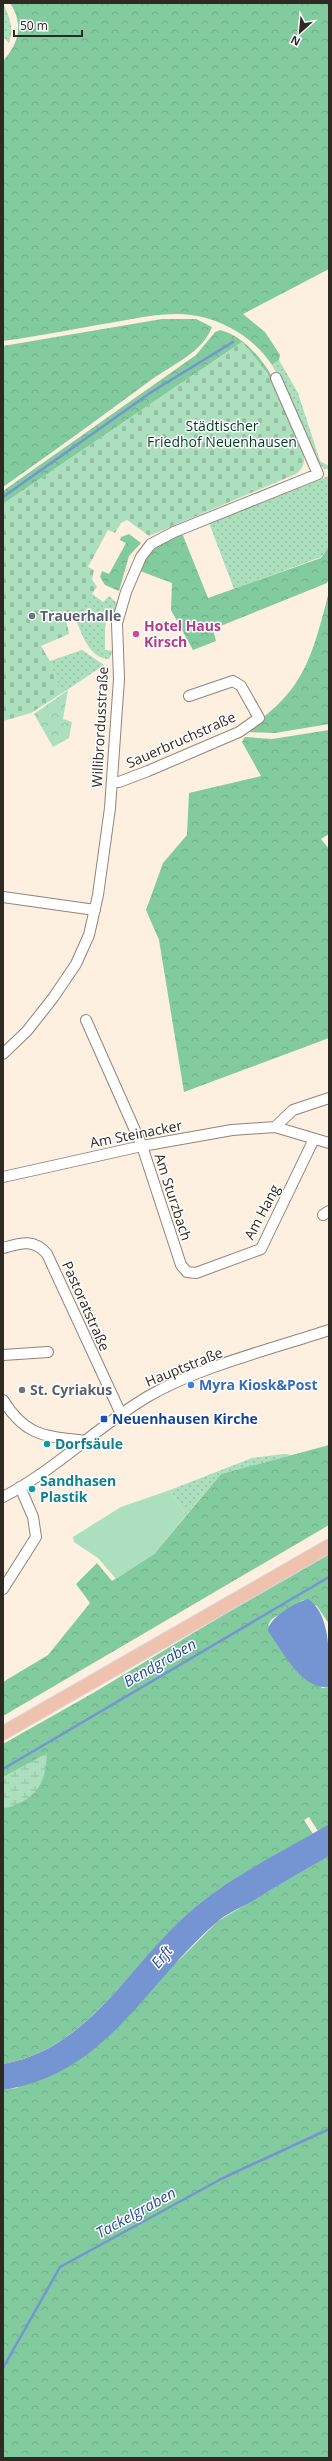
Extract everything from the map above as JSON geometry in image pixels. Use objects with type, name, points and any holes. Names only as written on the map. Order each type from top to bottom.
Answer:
[{"type":"main road","points":[[3,1733],[329,1546]]},
{"type":"street","name":"Willibrordusstraße","points":[[3,1054],[34,1022],[70,974],[85,946],[95,910],[107,834],[119,679],[117,623],[131,578],[144,552],[151,544],[174,532],[318,474],[276,378]]},
{"type":"street","name":"Sauerbruchstraße","points":[[112,782],[119,782],[148,771],[239,732],[259,718],[241,686],[233,681],[189,696]]},
{"type":"street","points":[[3,897],[95,910]]},
{"type":"street","name":"Am Sturzbach","points":[[86,1020],[142,1146],[180,1262],[186,1271]]},
{"type":"street","points":[[275,1127],[293,1110],[329,1098]]},
{"type":"street","name":"Am Steinacker","points":[[3,1176],[142,1146],[225,1131],[275,1127],[329,1143]]},
{"type":"street","name":"Am Hang","points":[[186,1271],[196,1273],[261,1249],[314,1139]]},
{"type":"street","name":"Pastoratstraße","points":[[3,1248],[28,1242],[37,1245],[47,1254],[121,1414]]},
{"type":"street","name":"Hauptstraße","points":[[3,1497],[20,1487],[86,1441],[121,1414],[152,1394],[188,1378],[329,1330]]},
{"type":"street","points":[[3,1355],[48,1352]]},
{"type":"street","points":[[3,1400],[16,1419],[28,1429],[45,1435],[86,1441]]},
{"type":"street","points":[[3,1590],[35,1542],[34,1522],[20,1487]]},
{"type":"green space","points":[[10,3],[329,3],[329,269],[243,314],[265,332],[280,355],[279,360],[272,365],[265,355],[247,338],[226,325],[203,317],[182,314],[106,323],[3,341],[3,61],[13,47],[18,33],[17,18]]},
{"type":"green space","points":[[4,5],[11,24],[9,43],[3,37]]},
{"type":"green space","points":[[162,319],[196,319],[212,327],[201,344],[194,351],[151,380],[3,487],[3,346]]},
{"type":"green space","points":[[220,330],[231,334],[242,341],[262,361],[277,385],[284,409],[267,373],[242,342],[3,504],[3,491],[196,355],[215,332]]},
{"type":"green space","name":"Städtischer Friedhof Neuenhausen","points":[[242,342],[255,357],[277,391],[301,445],[304,455],[303,466],[296,474],[149,536],[127,520],[121,523],[115,533],[108,530],[88,567],[94,570],[92,579],[97,587],[75,617],[66,619],[69,634],[41,646],[50,661],[60,690],[67,690],[31,713],[3,721],[3,504]]},
{"type":"green space","points":[[279,360],[298,393],[320,461],[329,466],[329,469],[324,469],[318,462],[284,386],[272,365]]},
{"type":"green space","points":[[329,476],[329,546],[321,557],[234,589],[209,523]]},
{"type":"green space","points":[[182,533],[208,598],[321,558],[329,546],[329,576],[327,583],[213,629],[216,641],[193,650],[171,610],[172,583],[140,571],[152,552],[162,543]]},
{"type":"green space","points":[[129,534],[141,543],[129,556],[119,591],[105,585],[100,577],[102,571],[109,574],[126,543],[120,540],[121,537]]},
{"type":"green space","points":[[329,592],[329,724],[275,733],[245,732],[245,730],[265,716],[281,701],[293,687],[303,671],[311,654]]},
{"type":"green space","points":[[91,593],[103,602],[109,596],[117,603],[116,612],[109,610],[105,628],[105,650],[113,651],[109,659],[96,655],[91,650],[83,637],[75,617]]},
{"type":"green space","points":[[82,650],[104,665],[67,690],[60,690],[50,661]]},
{"type":"green space","points":[[68,690],[63,719],[72,722],[69,738],[53,747],[34,714]]},
{"type":"green space","points":[[329,730],[329,834],[321,839],[329,849],[329,1038],[184,1092],[159,940],[146,910],[163,863],[187,835],[189,793],[261,776],[242,742],[245,737],[272,739]]},
{"type":"green space","points":[[329,1445],[329,1525],[3,1716],[3,1682],[48,1655],[90,1603],[76,1584],[97,1563],[112,1581],[154,1554],[221,1474]]},
{"type":"green space","points":[[284,1454],[292,1455],[221,1474],[186,1515],[170,1490],[252,1458]]},
{"type":"green space","points":[[170,1490],[186,1515],[154,1554],[116,1579],[98,1558],[74,1542],[73,1537],[121,1507]]},
{"type":"green space","points":[[329,1552],[329,1624],[317,1606],[303,1600],[272,1619],[268,1625],[322,1688],[329,1687],[329,1824],[318,1831],[309,1817],[304,1820],[313,1834],[240,1875],[199,1904],[175,1925],[110,1998],[87,2020],[62,2040],[35,2055],[3,2064],[3,1744],[93,1693]]},
{"type":"green space","points":[[47,1753],[44,1774],[37,1790],[23,1801],[3,1809],[3,1777]]},
{"type":"green space","points":[[328,1856],[329,2458],[3,2458],[3,2090],[17,2088],[179,1960],[218,1921]]},
{"type":"water","points":[[308,1599],[316,1606],[325,1626],[328,1638],[329,1687],[319,1686],[301,1676],[286,1658],[268,1631],[269,1626],[277,1616],[297,1603]]},
{"type":"water","name":"Erft","points":[[329,1824],[329,1856],[217,1922],[191,1946],[122,2023],[97,2046],[70,2066],[39,2081],[3,2090],[3,2064],[35,2055],[63,2040],[110,1998],[175,1925],[199,1904],[245,1872]]},
{"type":"waterway","points":[[3,497],[153,391],[233,342]]},
{"type":"waterway","name":"Bendgraben","points":[[3,1769],[329,1577]]},
{"type":"waterway","name":"Tackelgraben","points":[[3,2368],[60,2267],[223,2178],[329,2129]]},
{"type":"place","name":"Trauerhalle","points":[[32,616]]},
{"type":"place","name":"Hotel Haus Kirsch","points":[[136,634]]},
{"type":"place","name":"Myra Kiosk&Post","points":[[191,1385]]},
{"type":"place","name":"St. Cyriakus","points":[[22,1390]]},
{"type":"place","name":"Neuenhausen Kirche","points":[[104,1419]]},
{"type":"place","name":"Dorfsäule","points":[[47,1444]]},
{"type":"place","name":"Sandhasen Plastik","points":[[32,1489]]}]
